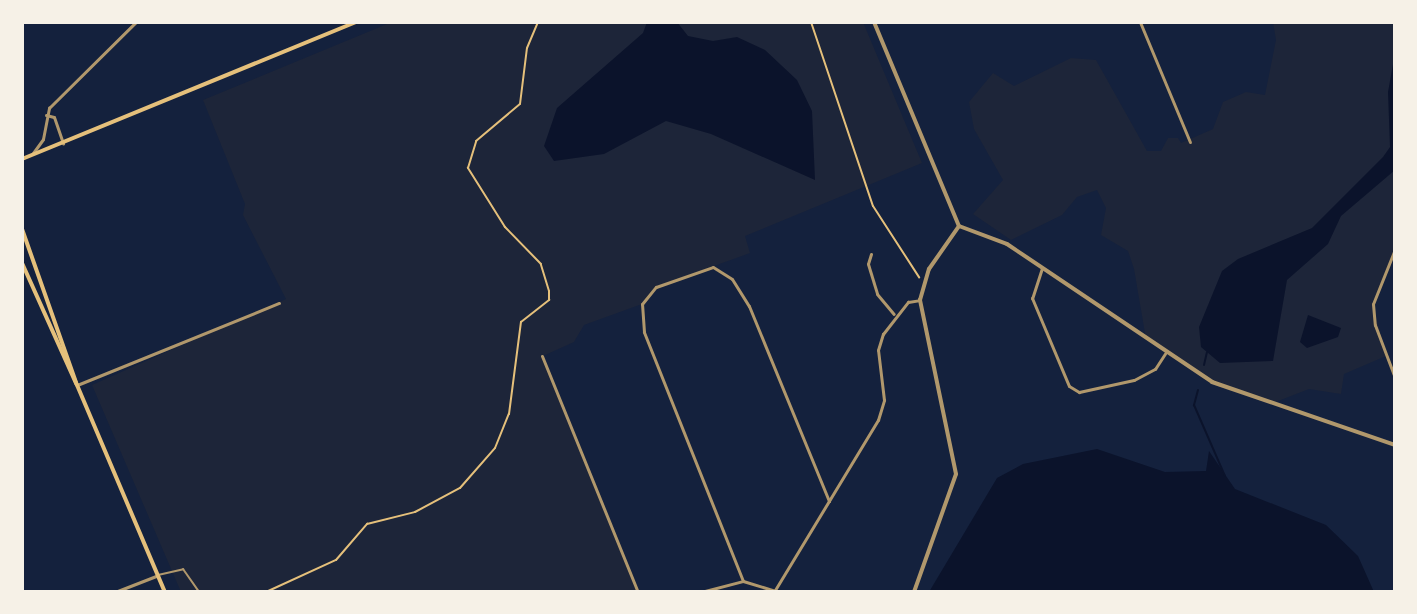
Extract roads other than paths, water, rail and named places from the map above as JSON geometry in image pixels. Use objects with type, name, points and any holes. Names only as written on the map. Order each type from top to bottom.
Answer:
[{"type":"main road","points":[[22,159],[356,22]]},
{"type":"main road","points":[[22,229],[77,385]]},
{"type":"main road","points":[[22,263],[165,592]]},
{"type":"street","points":[[31,156],[43,139],[46,115],[136,22]]},
{"type":"street","points":[[874,22],[959,226]]},
{"type":"street","points":[[1140,22],[1190,142]]},
{"type":"street","points":[[46,115],[54,117],[63,143]]},
{"type":"street","points":[[959,226],[994,236],[1212,382],[1395,445]]},
{"type":"street","points":[[914,592],[956,474],[920,300],[929,269],[959,226]]},
{"type":"street","points":[[1395,249],[1373,304],[1375,325],[1395,378]]},
{"type":"street","points":[[871,254],[868,264],[877,294],[895,314]]},
{"type":"street","points":[[743,581],[644,332],[642,304],[656,287],[699,269],[713,267],[732,279],[749,306],[829,501]]},
{"type":"street","points":[[1042,267],[1032,298],[1069,386],[1079,392],[1134,380],[1155,369],[1166,352]]},
{"type":"street","points":[[701,592],[743,581],[776,591],[882,410],[885,389],[878,350],[895,314],[908,302],[920,300]]},
{"type":"street","points":[[77,385],[279,303]]},
{"type":"street","points":[[542,356],[638,592]]},
{"type":"street","points":[[115,592],[158,575]]},
{"type":"lane","points":[[158,575],[183,569],[199,592]]},
{"type":"waterway","points":[[1204,365],[1207,352]]},
{"type":"waterway","points":[[1198,390],[1194,405],[1225,476]]}]
